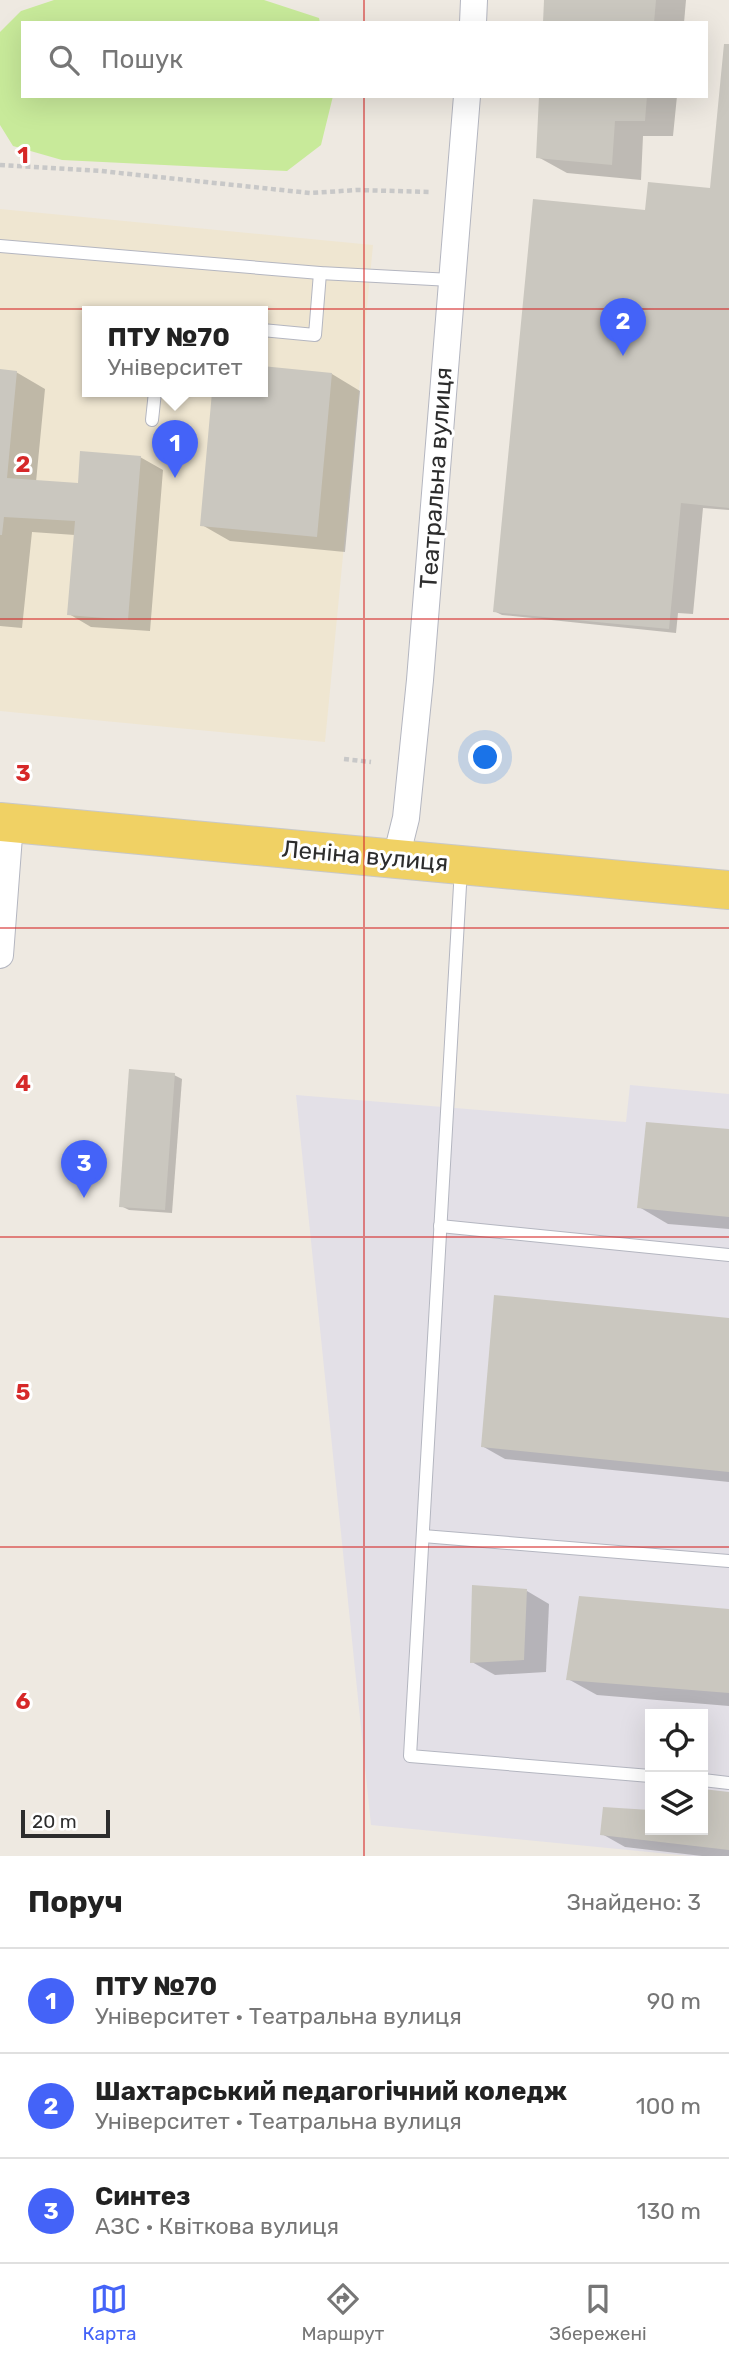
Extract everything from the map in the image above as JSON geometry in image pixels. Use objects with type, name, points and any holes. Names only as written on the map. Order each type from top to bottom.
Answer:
[{"type":"main road","name":"Леніна вулиця","points":[[5,822],[729,890]]},
{"type":"street","points":[[473,21],[474,0]]},
{"type":"street","name":"Театральна вулиця","points":[[396,859],[406,818],[420,680],[467,98]]},
{"type":"street","points":[[0,955],[5,822]]},
{"type":"lane","points":[[0,246],[320,273],[452,280]]},
{"type":"lane","points":[[268,331],[315,335],[320,273]]},
{"type":"lane","points":[[152,419],[154,397]]},
{"type":"lane","points":[[461,864],[410,1756],[645,1776]]},
{"type":"lane","points":[[440,1226],[729,1255]]},
{"type":"lane","points":[[423,1536],[729,1561]]},
{"type":"lane","points":[[708,1781],[729,1783]]},
{"type":"path","points":[[0,165],[101,171],[310,193],[357,190],[460,193]]},
{"type":"path","points":[[344,759],[371,762]]},
{"type":"shaded area","points":[[0,209],[373,245],[325,742],[0,711]]},
{"type":"shaded area","points":[[630,1085],[729,1094],[729,1856],[690,1856],[371,1825],[296,1095],[626,1122]]},
{"type":"green space","points":[[54,0],[264,0],[319,18],[320,21],[21,21],[21,98],[333,98],[321,145],[287,171],[62,160],[13,146],[0,125],[0,32],[21,11]]},
{"type":"building","points":[[544,0],[656,0],[654,21],[543,21]]},
{"type":"building","points":[[724,44],[729,44],[729,508],[681,503],[669,629],[493,612],[533,199],[645,210],[648,182],[710,188]]},
{"type":"building","points":[[539,98],[647,98],[645,121],[615,121],[612,165],[536,158]]},
{"type":"building","points":[[268,367],[332,373],[317,537],[200,526],[212,397],[268,397]]},
{"type":"building","points":[[0,369],[17,371],[7,478],[78,483],[80,451],[141,456],[128,620],[67,615],[75,521],[4,517],[0,535]]},
{"type":"building","points":[[129,1069],[175,1073],[165,1210],[119,1207]]},
{"type":"building","points":[[646,1122],[729,1129],[729,1217],[637,1208]]},
{"type":"building","points":[[494,1295],[729,1318],[729,1472],[481,1447]]},
{"type":"building","points":[[472,1585],[527,1589],[524,1660],[470,1663]]},
{"type":"building","points":[[579,1596],[729,1609],[729,1693],[566,1680]]},
{"type":"building","points":[[708,1790],[729,1792],[729,1850],[600,1835],[603,1807],[645,1810],[645,1835],[708,1835]]},
{"type":"place","name":"Шахтарський педагогічний коледж","points":[[623,356]]},
{"type":"place","name":"ПТУ №70","points":[[175,478]]},
{"type":"place","name":"Синтез","points":[[84,1198]]}]
